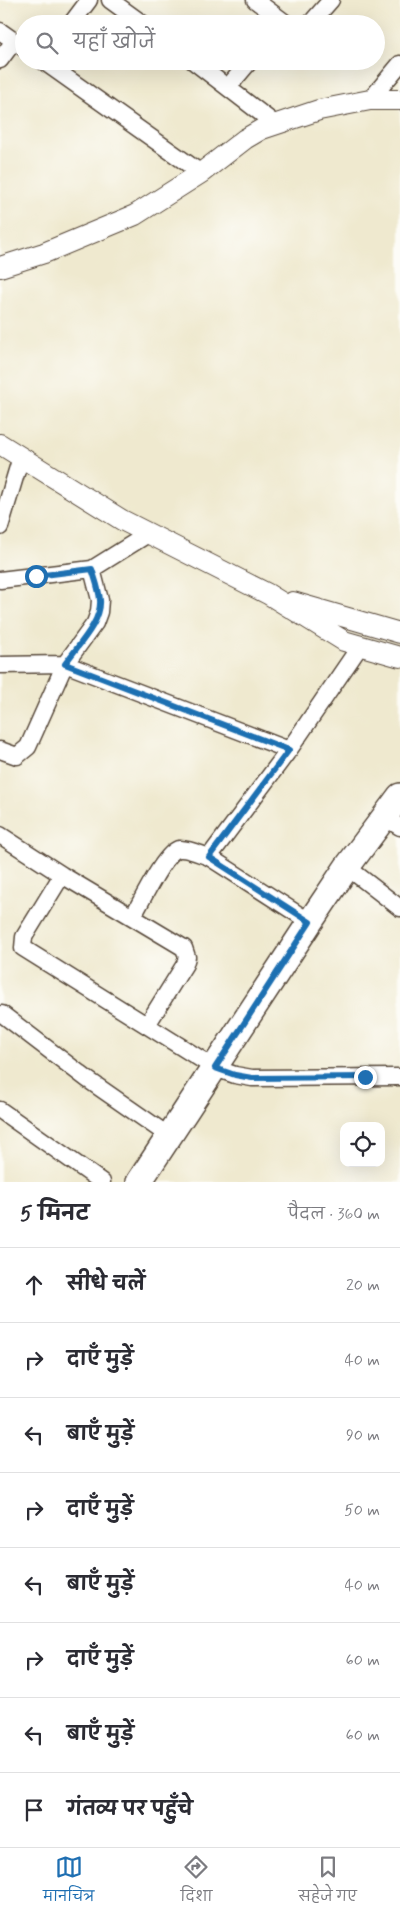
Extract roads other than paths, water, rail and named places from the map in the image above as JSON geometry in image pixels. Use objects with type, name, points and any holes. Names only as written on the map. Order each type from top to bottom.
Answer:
[{"type":"main road","points":[[139,1182],[347,867],[392,822],[400,796]]},
{"type":"street","points":[[78,15],[89,0]]},
{"type":"street","points":[[110,0],[131,15]]},
{"type":"street","points":[[255,0],[274,15]]},
{"type":"street","points":[[318,15],[331,0]]},
{"type":"street","points":[[0,31],[15,41]]},
{"type":"street","points":[[0,60],[15,47]]},
{"type":"street","points":[[370,100],[400,64]]},
{"type":"street","points":[[57,70],[200,173]]},
{"type":"street","points":[[205,70],[275,124]]},
{"type":"street","points":[[228,87],[242,70]]},
{"type":"street","points":[[0,268],[44,253],[135,215],[200,173],[245,139],[262,129],[320,110],[370,100],[400,100]]},
{"type":"street","points":[[0,444],[122,520],[268,594],[344,641],[400,657]]},
{"type":"street","points":[[0,527],[21,457]]},
{"type":"street","points":[[0,580],[92,569],[148,534]]},
{"type":"street","points":[[0,750],[17,756],[28,747],[65,664],[95,623],[99,612],[100,600],[92,569]]},
{"type":"street","points":[[268,594],[400,633]]},
{"type":"street","points":[[209,857],[289,750],[360,646]]},
{"type":"street","points":[[0,664],[65,664],[289,750]]},
{"type":"street","points":[[0,836],[184,948],[187,957],[180,974],[147,1025]]},
{"type":"street","points":[[133,916],[165,862],[178,849],[209,857],[310,922]]},
{"type":"street","points":[[347,867],[400,908]]},
{"type":"street","points":[[62,875],[24,937],[22,948],[215,1068],[235,1075],[252,1078],[400,1077]]},
{"type":"street","points":[[2,1014],[87,1079],[169,1136]]},
{"type":"street","points":[[0,1110],[102,1182]]}]
